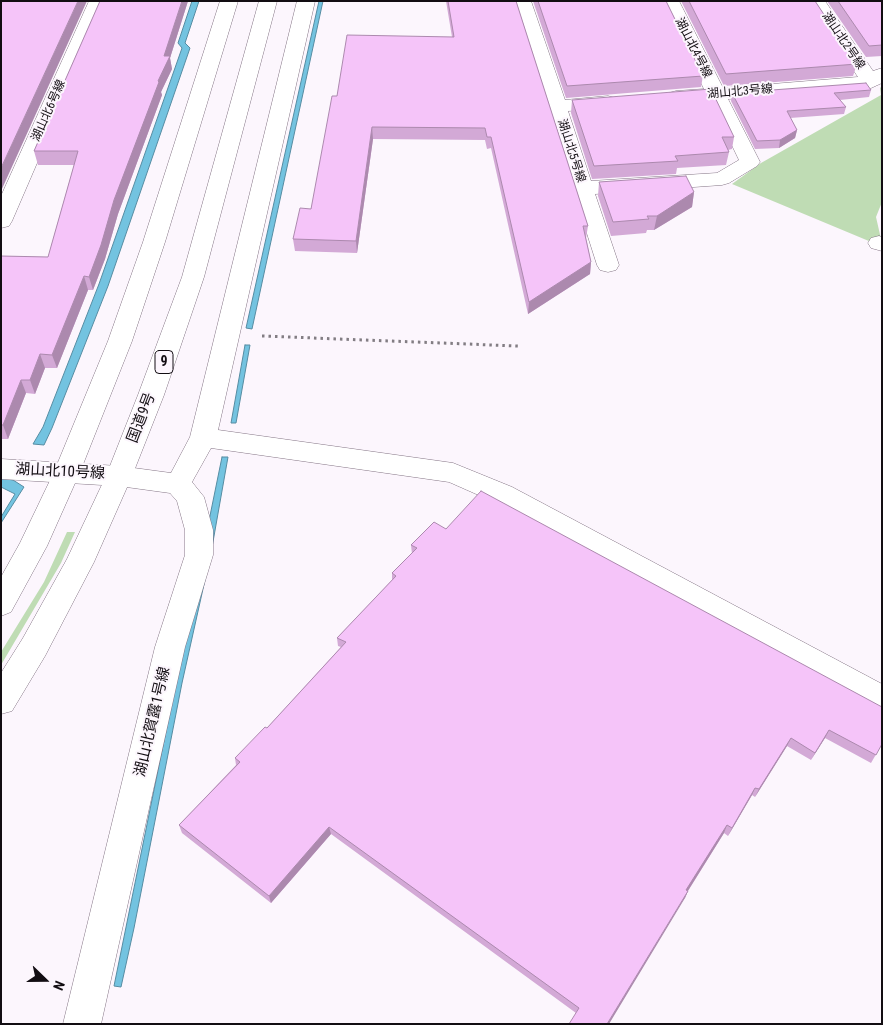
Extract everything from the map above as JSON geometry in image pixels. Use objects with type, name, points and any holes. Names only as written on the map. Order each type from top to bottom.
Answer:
[{"type":"main road","name":"湖山北6号線","points":[[1,221],[98,1]]},
{"type":"main road","points":[[1,604],[33,546],[67,472],[120,341],[139,289],[229,1]]},
{"type":"main road","name":"国道9号","points":[[1,701],[80,562],[119,476],[169,349],[190,285],[268,1]]},
{"type":"main road","points":[[119,476],[178,484],[204,437],[226,335],[306,1]]},
{"type":"main road","points":[[522,1],[557,106],[627,101]]},
{"type":"main road","name":"湖山北4号線","points":[[670,1],[716,94]]},
{"type":"main road","name":"湖山北2号線","points":[[816,1],[876,78]]},
{"type":"main road","name":"湖山北3号線","points":[[657,98],[876,78]]},
{"type":"main road","name":"湖山北5号線","points":[[557,106],[584,188],[722,179],[750,162],[716,94]]},
{"type":"main road","points":[[584,188],[608,265]]},
{"type":"main road","points":[[204,437],[453,474],[502,494],[882,700]]},
{"type":"main road","name":"湖山北10号線","points":[[1,469],[119,476]]},
{"type":"main road","name":"湖山北賀露1号線","points":[[82,1024],[170,647],[199,555],[199,530],[196,516],[190,497],[178,484]]},
{"type":"path","points":[[226,335],[518,346]]},
{"type":"green space","points":[[882,86],[882,202],[876,217],[881,239],[876,244],[732,184],[761,163],[881,95],[880,88]]},
{"type":"green space","points":[[67,532],[75,532],[61,563],[1,665],[1,652],[44,582]]},
{"type":"water","points":[[192,1],[199,1],[185,43],[190,48],[108,286],[44,445],[33,444],[43,427],[99,284],[182,48],[178,43]]},
{"type":"water","points":[[319,1],[323,1],[252,329],[246,328]]},
{"type":"water","points":[[245,345],[250,345],[236,423],[231,423]]},
{"type":"water","points":[[222,457],[228,457],[211,553],[182,683],[121,987],[114,986]]},
{"type":"water","points":[[1,478],[13,480],[24,487],[1,523],[1,517],[15,494],[1,487]]},
{"type":"building","points":[[1,1],[78,1],[1,168]]},
{"type":"building","points":[[100,1],[182,1],[164,56],[170,56],[158,81],[114,200],[101,245],[89,277],[84,276],[52,355],[40,354],[30,380],[21,380],[3,425],[1,425],[1,256],[48,257],[78,151],[34,151]]},
{"type":"building","points":[[448,1],[516,1],[588,226],[583,226],[591,262],[529,302],[491,137],[487,137],[485,128],[372,127],[356,241],[293,239],[300,208],[311,209],[332,96],[337,96],[347,35],[454,37]]},
{"type":"building","points":[[538,1],[666,1],[703,76],[567,86]]},
{"type":"building","points":[[689,1],[815,1],[857,64],[726,74]]},
{"type":"building","points":[[838,1],[882,1],[882,45],[869,46]]},
{"type":"building","points":[[866,83],[871,90],[834,93],[846,107],[787,111],[797,130],[780,140],[757,141],[732,93]]},
{"type":"building","points":[[711,89],[734,137],[722,137],[729,152],[675,156],[678,161],[594,166],[572,100]]},
{"type":"building","points":[[686,176],[694,192],[657,216],[647,216],[649,219],[613,222],[599,182]]},
{"type":"building","points":[[481,491],[882,707],[882,744],[876,755],[829,730],[815,753],[791,738],[759,789],[755,788],[732,828],[727,825],[686,890],[688,891],[607,1024],[569,1024],[579,1008],[329,827],[269,896],[179,825],[240,762],[235,758],[265,727],[267,728],[346,642],[337,638],[396,576],[392,573],[417,548],[411,545],[434,522],[446,529]]}]
